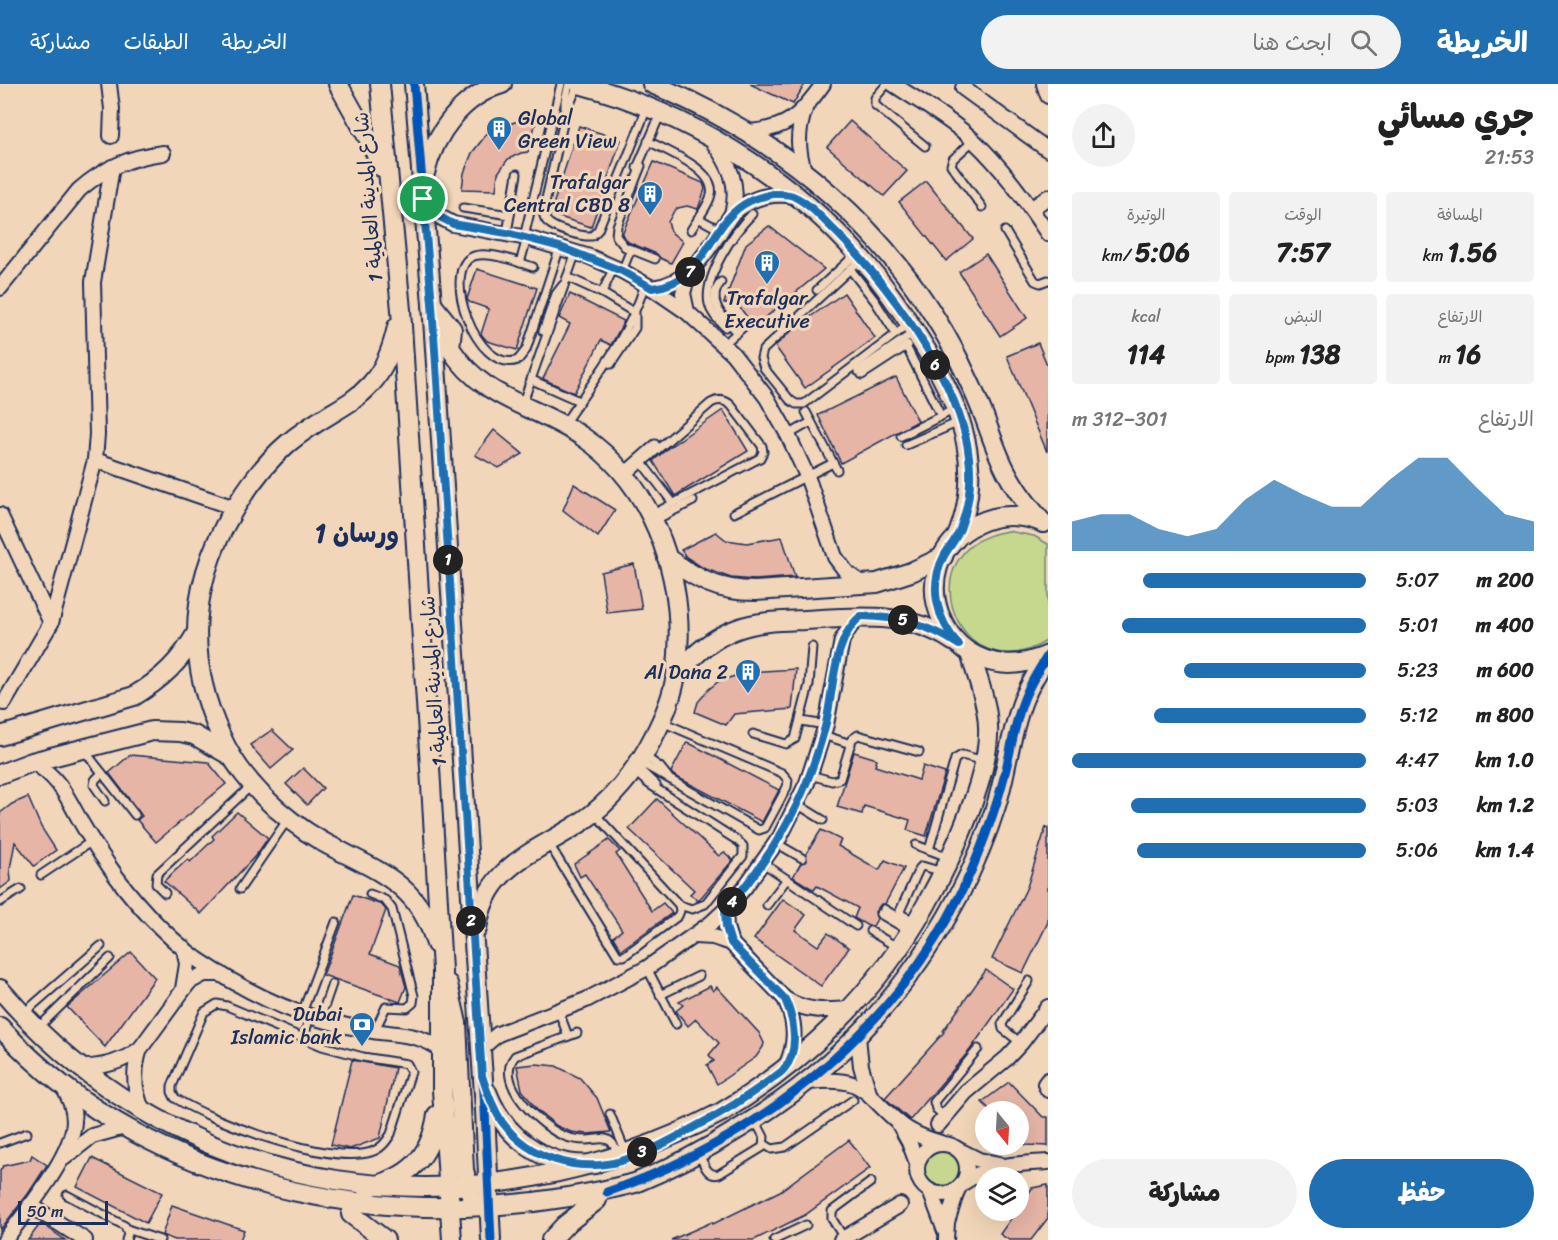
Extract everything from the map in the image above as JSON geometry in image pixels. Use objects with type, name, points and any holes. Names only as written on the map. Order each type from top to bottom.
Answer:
[{"type":"street","points":[[109,84],[111,136]]},
{"type":"street","points":[[338,84],[372,145],[389,194]]},
{"type":"street","name":"شارع المدينة العالمية 1","points":[[380,84],[401,310],[442,970],[442,1090],[452,1240]]},
{"type":"street","name":"شارع المدينة العالمية 1","points":[[414,84],[432,304],[492,1240]]},
{"type":"street","points":[[502,84],[475,97],[449,122],[431,153],[422,192],[440,217],[453,224],[525,237],[576,252],[618,269],[649,286],[687,312],[723,345],[753,379],[788,435],[807,476],[835,557],[847,573],[864,585]]},
{"type":"street","points":[[0,989],[36,1030],[77,1067],[144,1113],[200,1142],[251,1164],[304,1181],[355,1190],[406,1195],[489,1193],[556,1181],[624,1160],[707,1121],[785,1069],[818,1042],[898,950],[913,927],[947,864],[965,821],[985,762],[989,728],[986,709],[964,649],[950,634],[938,609],[936,581],[943,557],[956,539],[965,514],[970,484],[969,454],[952,416],[941,377],[910,333],[886,289],[856,260],[820,217],[754,165],[710,138],[654,110],[579,84]]},
{"type":"street","points":[[652,84],[694,103],[747,132],[828,191],[864,226],[897,263],[926,302],[951,344],[972,387],[1004,469],[1022,498],[1046,524]]},
{"type":"street","points":[[805,173],[798,141],[801,119],[823,84]]},
{"type":"street","points":[[893,84],[953,124],[973,141],[1002,171],[1048,234]]},
{"type":"street","points":[[1044,84],[1048,96]]},
{"type":"street","points":[[963,88],[1048,150]]},
{"type":"street","points":[[747,132],[774,128],[791,120],[806,108]]},
{"type":"street","points":[[710,138],[728,163],[732,173],[736,194],[732,214]]},
{"type":"street","points":[[0,288],[79,190],[94,177],[137,157],[163,153]]},
{"type":"street","points":[[4,703],[51,623],[95,460],[97,434],[93,282],[112,167]]},
{"type":"street","points":[[649,286],[671,284],[688,274],[732,214],[750,201],[773,194],[794,196]]},
{"type":"street","points":[[1031,209],[1048,197]]},
{"type":"street","points":[[687,312],[683,293],[688,274]]},
{"type":"street","points":[[432,304],[452,329],[450,348],[470,374],[497,394],[563,424],[585,438],[624,475],[652,518],[667,558],[678,609],[676,676],[662,719],[638,763],[617,789],[593,812],[581,822],[513,863],[490,890],[478,923],[474,957]]},
{"type":"street","points":[[401,310],[390,351],[380,373],[370,387],[351,403],[311,426],[286,445],[256,476],[235,508],[215,544],[206,569],[199,595],[197,632],[202,675],[217,727],[231,756],[252,785],[289,819],[322,841],[383,873],[409,893],[423,914],[434,937],[455,1009],[464,1170],[470,1194],[478,1211],[491,1216]]},
{"type":"street","points":[[95,460],[235,508]]},
{"type":"street","points":[[0,515],[51,623]]},
{"type":"street","points":[[956,539],[974,525],[997,517],[1020,516],[1046,524]]},
{"type":"street","points":[[667,558],[698,579],[716,587],[735,591],[864,585],[894,578],[943,557]]},
{"type":"street","points":[[676,676],[702,648],[736,629],[775,621],[861,616],[891,618],[920,624],[985,660],[1001,664],[1034,661],[1048,655]]},
{"type":"street","points":[[480,1054],[484,1046],[498,1034],[559,1012],[645,969],[694,936],[725,910],[763,863],[797,804],[810,775],[824,730],[842,640],[861,616]]},
{"type":"street","points":[[0,736],[134,696],[154,685],[171,670],[186,652],[197,632]]},
{"type":"street","points":[[0,1027],[63,1087],[121,1128],[189,1166],[234,1184],[288,1201],[351,1214],[450,1218],[491,1216],[549,1207],[606,1192],[663,1171],[699,1153],[754,1120],[809,1082],[858,1037],[907,978],[970,874],[997,804],[1021,707],[1031,683],[1048,655]]},
{"type":"street","points":[[0,774],[32,762],[138,733],[166,730],[194,735],[231,756]]},
{"type":"street","points":[[32,762],[57,780],[92,841],[134,898],[184,948],[220,974],[274,1002],[311,1016],[374,1032],[419,1037],[441,1050]]},
{"type":"street","points":[[725,910],[726,927],[731,943],[785,999],[812,1010],[849,1009]]},
{"type":"street","points":[[694,936],[713,937],[731,943]]},
{"type":"street","points":[[183,988],[187,972],[184,948]]},
{"type":"street","points":[[144,1113],[134,1081],[136,1059],[140,1049],[189,982],[204,974],[220,974]]},
{"type":"street","points":[[785,999],[793,1018],[794,1029],[792,1049],[785,1069]]},
{"type":"street","points":[[942,1121],[966,1092],[1007,1058],[1048,1007]]},
{"type":"street","points":[[858,1037],[861,1066],[870,1093]]},
{"type":"street","points":[[77,1067],[110,1064],[140,1049]]},
{"type":"street","points":[[482,1076],[495,1110],[503,1123],[527,1146],[546,1157],[574,1164],[593,1165],[624,1160]]},
{"type":"street","points":[[809,1082],[840,1080],[870,1093],[898,1123],[917,1163]]},
{"type":"street","points":[[1048,1080],[1045,1084],[1048,1090]]},
{"type":"street","points":[[5,1240],[60,1161],[71,1137],[74,1120],[71,1102],[63,1087]]},
{"type":"street","points":[[355,1190],[391,1181],[407,1172],[420,1159],[432,1138],[442,1090]]},
{"type":"street","points":[[898,1123],[918,1135],[947,1144],[979,1160],[1001,1165]]},
{"type":"street","points":[[60,1161],[92,1136],[121,1128]]},
{"type":"street","points":[[941,1143],[923,1151],[917,1163],[916,1173],[919,1181],[930,1191],[946,1236]]},
{"type":"street","points":[[946,1236],[950,1210],[966,1176],[966,1162],[959,1150]]},
{"type":"street","points":[[930,1191],[944,1194],[981,1172],[1001,1165],[1048,1162]]},
{"type":"street","points":[[551,1240],[571,1220],[606,1192]]},
{"type":"street","points":[[843,1239],[900,1205]]},
{"type":"street","points":[[30,1206],[85,1240]]},
{"type":"street","points":[[351,1214],[385,1240]]},
{"type":"lane","points":[[520,263],[561,84]]},
{"type":"lane","points":[[569,84],[565,101],[565,116],[543,216],[550,225],[585,236],[592,236],[598,230],[654,110]]},
{"type":"lane","points":[[565,116],[579,84]]},
{"type":"lane","points":[[887,84],[875,98],[875,105],[925,146]]},
{"type":"lane","points":[[624,198],[648,141],[654,110]]},
{"type":"lane","points":[[648,141],[706,175],[711,194],[691,230]]},
{"type":"lane","points":[[973,141],[953,159],[951,165],[982,207]]},
{"type":"lane","points":[[641,166],[616,231],[618,240],[631,249],[655,259]]},
{"type":"lane","points":[[507,233],[517,174]]},
{"type":"lane","points":[[463,208],[510,215]]},
{"type":"lane","points":[[725,327],[715,317],[709,305],[709,291],[720,258],[734,234],[752,214]]},
{"type":"lane","points":[[698,218],[720,230]]},
{"type":"lane","points":[[1005,231],[1035,281],[1042,283],[1048,280]]},
{"type":"lane","points":[[533,267],[494,257],[476,256],[465,262],[461,275],[462,305],[477,339],[489,352],[509,362],[518,360],[526,350],[560,247]]},
{"type":"lane","points":[[602,293],[631,249]]},
{"type":"lane","points":[[522,405],[576,252]]},
{"type":"lane","points":[[704,253],[720,258]]},
{"type":"lane","points":[[704,253],[716,268]]},
{"type":"lane","points":[[817,290],[856,260]]},
{"type":"lane","points":[[856,260],[763,350],[760,358],[764,368],[793,402],[804,404],[910,333]]},
{"type":"lane","points":[[566,280],[602,293],[635,314]]},
{"type":"lane","points":[[543,331],[555,294],[566,280]]},
{"type":"lane","points":[[722,282],[716,290],[716,304],[737,333]]},
{"type":"lane","points":[[563,424],[620,341],[649,286]]},
{"type":"lane","points":[[611,364],[635,328],[635,314]]},
{"type":"lane","points":[[723,345],[749,322]]},
{"type":"lane","points":[[910,333],[859,372],[910,333]]},
{"type":"lane","points":[[532,380],[579,401]]},
{"type":"lane","points":[[624,475],[642,463],[711,403],[718,400],[731,405],[762,446],[763,452],[760,458],[674,503],[652,518]]},
{"type":"lane","points":[[806,412],[837,470]]},
{"type":"lane","points":[[901,436],[952,416]]},
{"type":"lane","points":[[906,446],[952,416]]},
{"type":"lane","points":[[788,435],[811,422]]},
{"type":"lane","points":[[624,475],[655,444]]},
{"type":"lane","points":[[734,513],[832,462]]},
{"type":"lane","points":[[642,463],[674,503]]},
{"type":"lane","points":[[652,518],[693,501]]},
{"type":"lane","points":[[753,734],[783,743],[790,743],[795,739],[809,685],[812,647]]},
{"type":"lane","points":[[662,719],[691,730]]},
{"type":"lane","points":[[638,763],[669,777],[759,830],[767,826],[788,784],[787,777],[782,772],[662,719]]},
{"type":"lane","points":[[801,721],[851,744]]},
{"type":"lane","points":[[810,775],[832,781],[840,779],[854,737],[860,735],[919,752]]},
{"type":"lane","points":[[83,748],[135,815]]},
{"type":"lane","points":[[929,850],[955,759],[962,755],[985,762]]},
{"type":"lane","points":[[593,812],[679,905],[693,909],[705,904],[743,856],[744,850],[738,841],[649,784],[638,763]]},
{"type":"lane","points":[[102,773],[95,780],[94,785],[105,801]]},
{"type":"lane","points":[[165,893],[156,884],[157,874],[252,785]]},
{"type":"lane","points":[[797,804],[823,820]]},
{"type":"lane","points":[[240,889],[289,819]]},
{"type":"lane","points":[[41,875],[92,841]]},
{"type":"lane","points":[[548,841],[618,956],[624,956],[678,916],[679,905]]},
{"type":"lane","points":[[776,843],[802,858]]},
{"type":"lane","points":[[916,847],[929,850],[947,864],[916,847]]},
{"type":"lane","points":[[763,863],[856,926]]},
{"type":"lane","points":[[767,905],[787,879]]},
{"type":"lane","points":[[0,902],[21,889]]},
{"type":"lane","points":[[370,894],[385,900],[392,909],[414,996],[413,1003],[407,1008],[390,1006],[384,1009],[374,1032]]},
{"type":"lane","points":[[882,912],[913,927]]},
{"type":"lane","points":[[303,1039],[336,922]]},
{"type":"lane","points":[[869,933],[898,950]]},
{"type":"lane","points":[[22,1015],[101,946]]},
{"type":"lane","points":[[36,1030],[110,958]]},
{"type":"lane","points":[[645,969],[676,1024]]},
{"type":"lane","points":[[660,995],[699,976]]},
{"type":"lane","points":[[1021,1042],[1003,1029],[1002,1024],[1029,981]]},
{"type":"lane","points":[[311,1016],[332,984]]},
{"type":"lane","points":[[212,1006],[227,1006],[303,1039],[343,1052],[405,1063],[409,1066],[411,1072],[392,1134],[382,1146],[362,1153],[342,1155],[323,1153],[245,1130],[194,1108],[173,1095],[172,1086],[204,1011],[212,1006]]},
{"type":"lane","points":[[559,1012],[568,1036]]},
{"type":"lane","points":[[577,1033],[515,1056],[509,1068],[513,1083],[523,1104],[546,1125],[569,1138],[609,1140],[624,1160]]},
{"type":"lane","points":[[942,1121],[934,1102],[978,1049]]},
{"type":"lane","points":[[764,1144],[772,1149],[785,1147],[853,1100]]},
{"type":"lane","points":[[609,1114],[624,1160]]},
{"type":"lane","points":[[699,1153],[709,1173],[717,1175],[760,1150],[764,1144],[764,1137],[754,1120]]},
{"type":"lane","points":[[0,1143],[27,1133]]},
{"type":"lane","points":[[843,1239],[832,1219],[832,1211],[871,1182]]},
{"type":"lane","points":[[67,1195],[127,1228],[160,1240]]},
{"type":"lane","points":[[774,1240],[806,1225]]},
{"type":"lane","points":[[126,1240],[127,1228]]},
{"type":"green space","points":[[1008,531],[1034,536],[1048,544],[1048,640],[1016,653],[989,650],[968,635],[954,613],[950,588],[957,563],[975,543]]},
{"type":"green space","points":[[942,1152],[954,1157],[959,1169],[954,1181],[942,1186],[930,1181],[925,1169],[930,1157]]},
{"type":"building","points":[[750,84],[805,84],[793,104]]},
{"type":"building","name":"Global Green View","points":[[538,114],[528,152],[508,159],[498,173],[496,190],[462,189],[464,173],[472,153],[489,131]]},
{"type":"building","points":[[850,121],[907,171],[884,196],[827,147]]},
{"type":"building","points":[[579,126],[621,140],[591,227],[550,214]]},
{"type":"building","name":"Trafalgar Central CBD 8","points":[[654,162],[703,183],[705,189],[698,209],[687,206],[678,208],[668,222],[671,232],[683,242],[671,263],[657,254],[628,242],[622,234]]},
{"type":"building","points":[[926,181],[973,239],[946,261],[899,202]]},
{"type":"building","name":"Trafalgar Executive","points":[[769,226],[824,269],[754,327],[754,319],[747,317],[738,305],[724,303],[746,244]]},
{"type":"building","points":[[986,254],[1027,318],[1000,336],[959,272]]},
{"type":"building","points":[[477,269],[537,288],[517,350],[487,341],[481,334],[489,309],[469,302],[467,299]]},
{"type":"building","points":[[844,293],[875,338],[805,388],[775,346],[796,327]]},
{"type":"building","points":[[570,294],[624,321],[611,345],[601,340],[574,393],[543,379],[570,324],[559,318]]},
{"type":"building","points":[[1038,343],[1048,367],[1047,452],[1007,356]]},
{"type":"building","points":[[896,377],[918,421],[841,463],[818,415]]},
{"type":"building","points":[[723,410],[748,451],[675,496],[653,461]]},
{"type":"building","points":[[494,430],[523,454],[499,468],[475,455]]},
{"type":"building","points":[[574,484],[615,510],[598,537],[563,510]]},
{"type":"building","points":[[716,532],[726,540],[747,543],[782,537],[795,577],[755,580],[731,578],[703,568],[686,557],[681,550]]},
{"type":"building","points":[[634,564],[642,609],[607,613],[601,572]]},
{"type":"building","name":"Al Dana 2","points":[[796,669],[792,709],[734,714],[726,725],[695,712],[698,702],[719,681],[748,672]]},
{"type":"building","points":[[272,730],[293,750],[271,769],[250,745]]},
{"type":"building","points":[[687,742],[779,790],[762,822],[673,775],[671,772]]},
{"type":"building","points":[[854,752],[877,759],[875,766],[919,780],[923,766],[945,773],[926,836],[907,830],[910,820],[864,806],[862,814],[837,807]]},
{"type":"building","points":[[130,755],[208,762],[226,784],[156,842],[137,820],[142,816],[109,773]]},
{"type":"building","points":[[303,768],[323,788],[307,805],[286,784]]},
{"type":"building","points":[[28,797],[41,827],[56,850],[34,866],[15,842],[10,869],[11,881],[0,889],[0,813],[12,804]]},
{"type":"building","points":[[657,799],[719,856],[724,852],[733,860],[698,901],[690,894],[694,890],[629,829]]},
{"type":"building","points":[[237,812],[268,838],[257,854],[201,914],[164,881],[188,859],[190,862]]},
{"type":"building","points":[[1046,827],[1048,828],[1048,922],[1023,973],[992,959],[1027,887]]},
{"type":"building","points":[[821,830],[841,840],[838,846],[879,870],[885,860],[904,868],[885,904],[881,904],[875,912],[877,919],[873,926],[868,926],[854,918],[858,908],[817,886],[814,890],[793,877],[801,863],[807,861],[806,854]]},
{"type":"building","points":[[609,840],[620,851],[616,854],[652,911],[663,903],[672,913],[621,950],[613,937],[622,930],[585,874],[580,877],[574,864]]},
{"type":"building","points":[[353,895],[382,905],[386,910],[370,954],[400,965],[406,987],[400,1002],[323,975]]},
{"type":"building","points":[[783,899],[806,915],[795,930],[818,946],[828,933],[849,948],[821,986],[754,939]]},
{"type":"building","points":[[131,952],[155,978],[105,1047],[67,1007]]},
{"type":"building","points":[[986,970],[1013,989],[970,1050],[910,1120],[885,1098],[944,1032]]},
{"type":"building","points":[[710,986],[713,991],[717,987],[759,1033],[764,1043],[756,1057],[717,1084],[707,1065],[714,1061],[709,1055],[719,1043],[696,1019],[688,1026],[676,1011],[683,1005],[679,1002]]},
{"type":"building","points":[[352,1060],[395,1068],[380,1138],[350,1149],[331,1145]]},
{"type":"building","points":[[536,1064],[556,1066],[580,1078],[597,1098],[611,1132],[587,1134],[571,1132],[557,1126],[537,1110],[522,1090],[517,1066]]},
{"type":"building","points":[[1009,1082],[1027,1101],[983,1101]]},
{"type":"building","points":[[1029,1103],[1043,1117],[1048,1117],[1048,1146],[1029,1145]]},
{"type":"building","points":[[849,1140],[870,1168],[805,1215],[754,1240],[671,1240],[712,1222],[713,1224],[780,1191]]},
{"type":"building","points":[[32,1155],[47,1165],[0,1230],[0,1171],[3,1166],[30,1160]]},
{"type":"building","points":[[92,1158],[162,1193],[146,1223],[77,1187]]},
{"type":"building","points":[[1048,1185],[1048,1218],[1031,1240],[1009,1240],[1000,1234],[1009,1221],[1029,1221],[1029,1193],[1032,1188]]},
{"type":"building","points":[[172,1205],[244,1230],[240,1240],[175,1240],[162,1235]]},
{"type":"building","points":[[41,1223],[44,1225],[65,1240],[28,1240]]},
{"type":"cycle path","points":[[414,84],[432,304],[485,1110],[491,1240]]},
{"type":"cycle path","points":[[607,1192],[668,1168],[726,1137],[781,1102],[832,1060],[878,1014],[919,963],[954,907],[992,818],[1024,699],[1048,655]]},
{"type":"place","name":"Global Green View","points":[[499,152]]},
{"type":"place","name":"Trafalgar Central CBD 8","points":[[650,217]]},
{"type":"place","name":"Trafalgar Executive","points":[[767,286]]},
{"type":"place","name":"Al Dana 2","points":[[748,695]]},
{"type":"place","name":"Dubai Islamic bank","points":[[362,1048]]},
{"type":"district","name":"ورسان 1","points":[[357,533]]},
{"type":"route","points":[[773,194],[794,196],[820,217],[862,258],[899,306],[945,385],[966,439],[970,484],[965,514],[956,539],[943,557],[936,581],[938,609],[950,634],[959,645],[933,630],[905,620],[861,616],[855,621],[842,640],[826,725],[807,783],[780,837],[745,887],[725,910],[726,927],[731,943],[785,999],[790,1008],[794,1039],[785,1069],[707,1121],[621,1161],[593,1165],[574,1164],[546,1157],[527,1146],[503,1123],[495,1110],[482,1076],[432,304],[423,199],[440,217],[453,224],[507,233],[560,247],[622,271],[652,288],[671,284],[688,274],[732,214],[740,207],[750,201],[773,194]]}]
